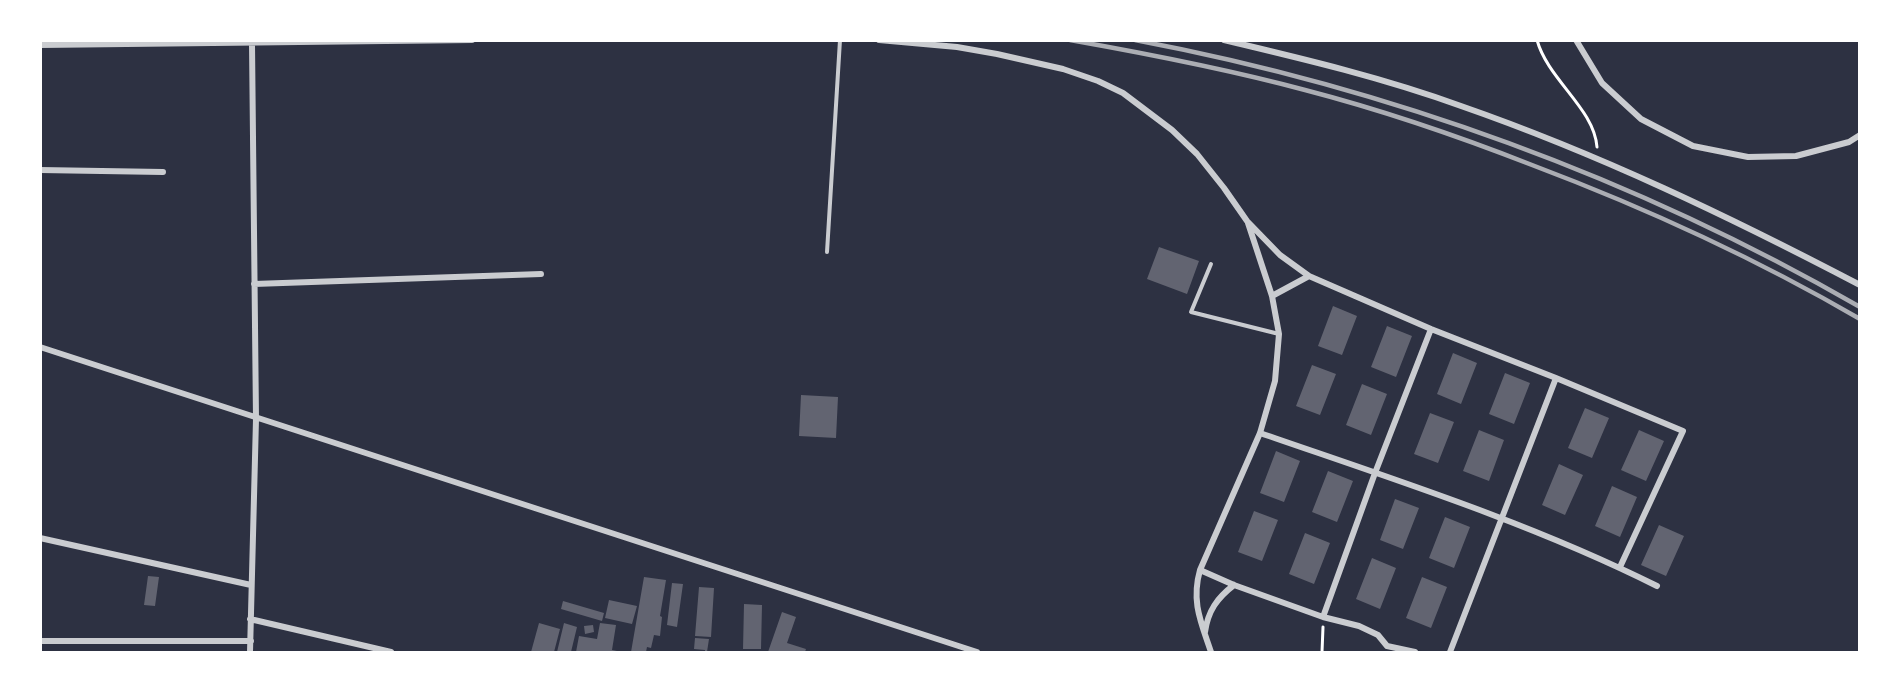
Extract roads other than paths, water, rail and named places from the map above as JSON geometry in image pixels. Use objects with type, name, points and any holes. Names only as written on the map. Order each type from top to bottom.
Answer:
[{"type":"street","points":[[40,45],[472,40]]},
{"type":"street","points":[[879,40],[957,47],[1034,61],[1081,75],[1115,89],[1172,130],[1197,154],[1247,221],[1280,255],[1309,276],[1431,329],[1683,431],[1620,567]]},
{"type":"street","points":[[1224,40],[1346,69],[1472,110],[1650,180],[1860,285]]},
{"type":"street","points":[[1575,40],[1602,83],[1641,119],[1693,146],[1748,156],[1796,156],[1849,142],[1860,135]]},
{"type":"street","points":[[250,652],[256,419],[252,44]]},
{"type":"street","points":[[40,171],[163,172]]},
{"type":"street","points":[[1211,652],[1197,612],[1196,585],[1200,570],[1260,433],[1275,381],[1278,334],[1272,296],[1247,221]]},
{"type":"street","points":[[254,284],[541,274]]},
{"type":"street","points":[[1272,296],[1309,276]]},
{"type":"street","points":[[1323,617],[1375,473],[1431,329]]},
{"type":"street","points":[[40,347],[977,652]]},
{"type":"street","points":[[1450,652],[1556,378]]},
{"type":"street","points":[[1260,433],[1501,519],[1620,567],[1657,586]]},
{"type":"street","points":[[40,538],[251,585]]},
{"type":"street","points":[[1200,570],[1234,585],[1323,617],[1359,626],[1378,635],[1388,649],[1415,652]]},
{"type":"street","points":[[1205,633],[1207,618],[1213,605],[1222,593],[1234,585]]},
{"type":"street","points":[[250,619],[391,652]]},
{"type":"street","points":[[40,641],[250,641]]},
{"type":"lane","points":[[827,252],[840,40]]},
{"type":"lane","points":[[1211,264],[1191,312],[1278,334]]},
{"type":"railway","points":[[1070,40],[1188,62],[1276,82],[1363,106],[1448,134],[1575,181],[1699,235],[1780,275],[1860,319]]},
{"type":"railway","points":[[1135,40],[1230,60],[1324,84],[1509,143],[1599,178],[1688,218],[1775,260],[1860,307]]}]
